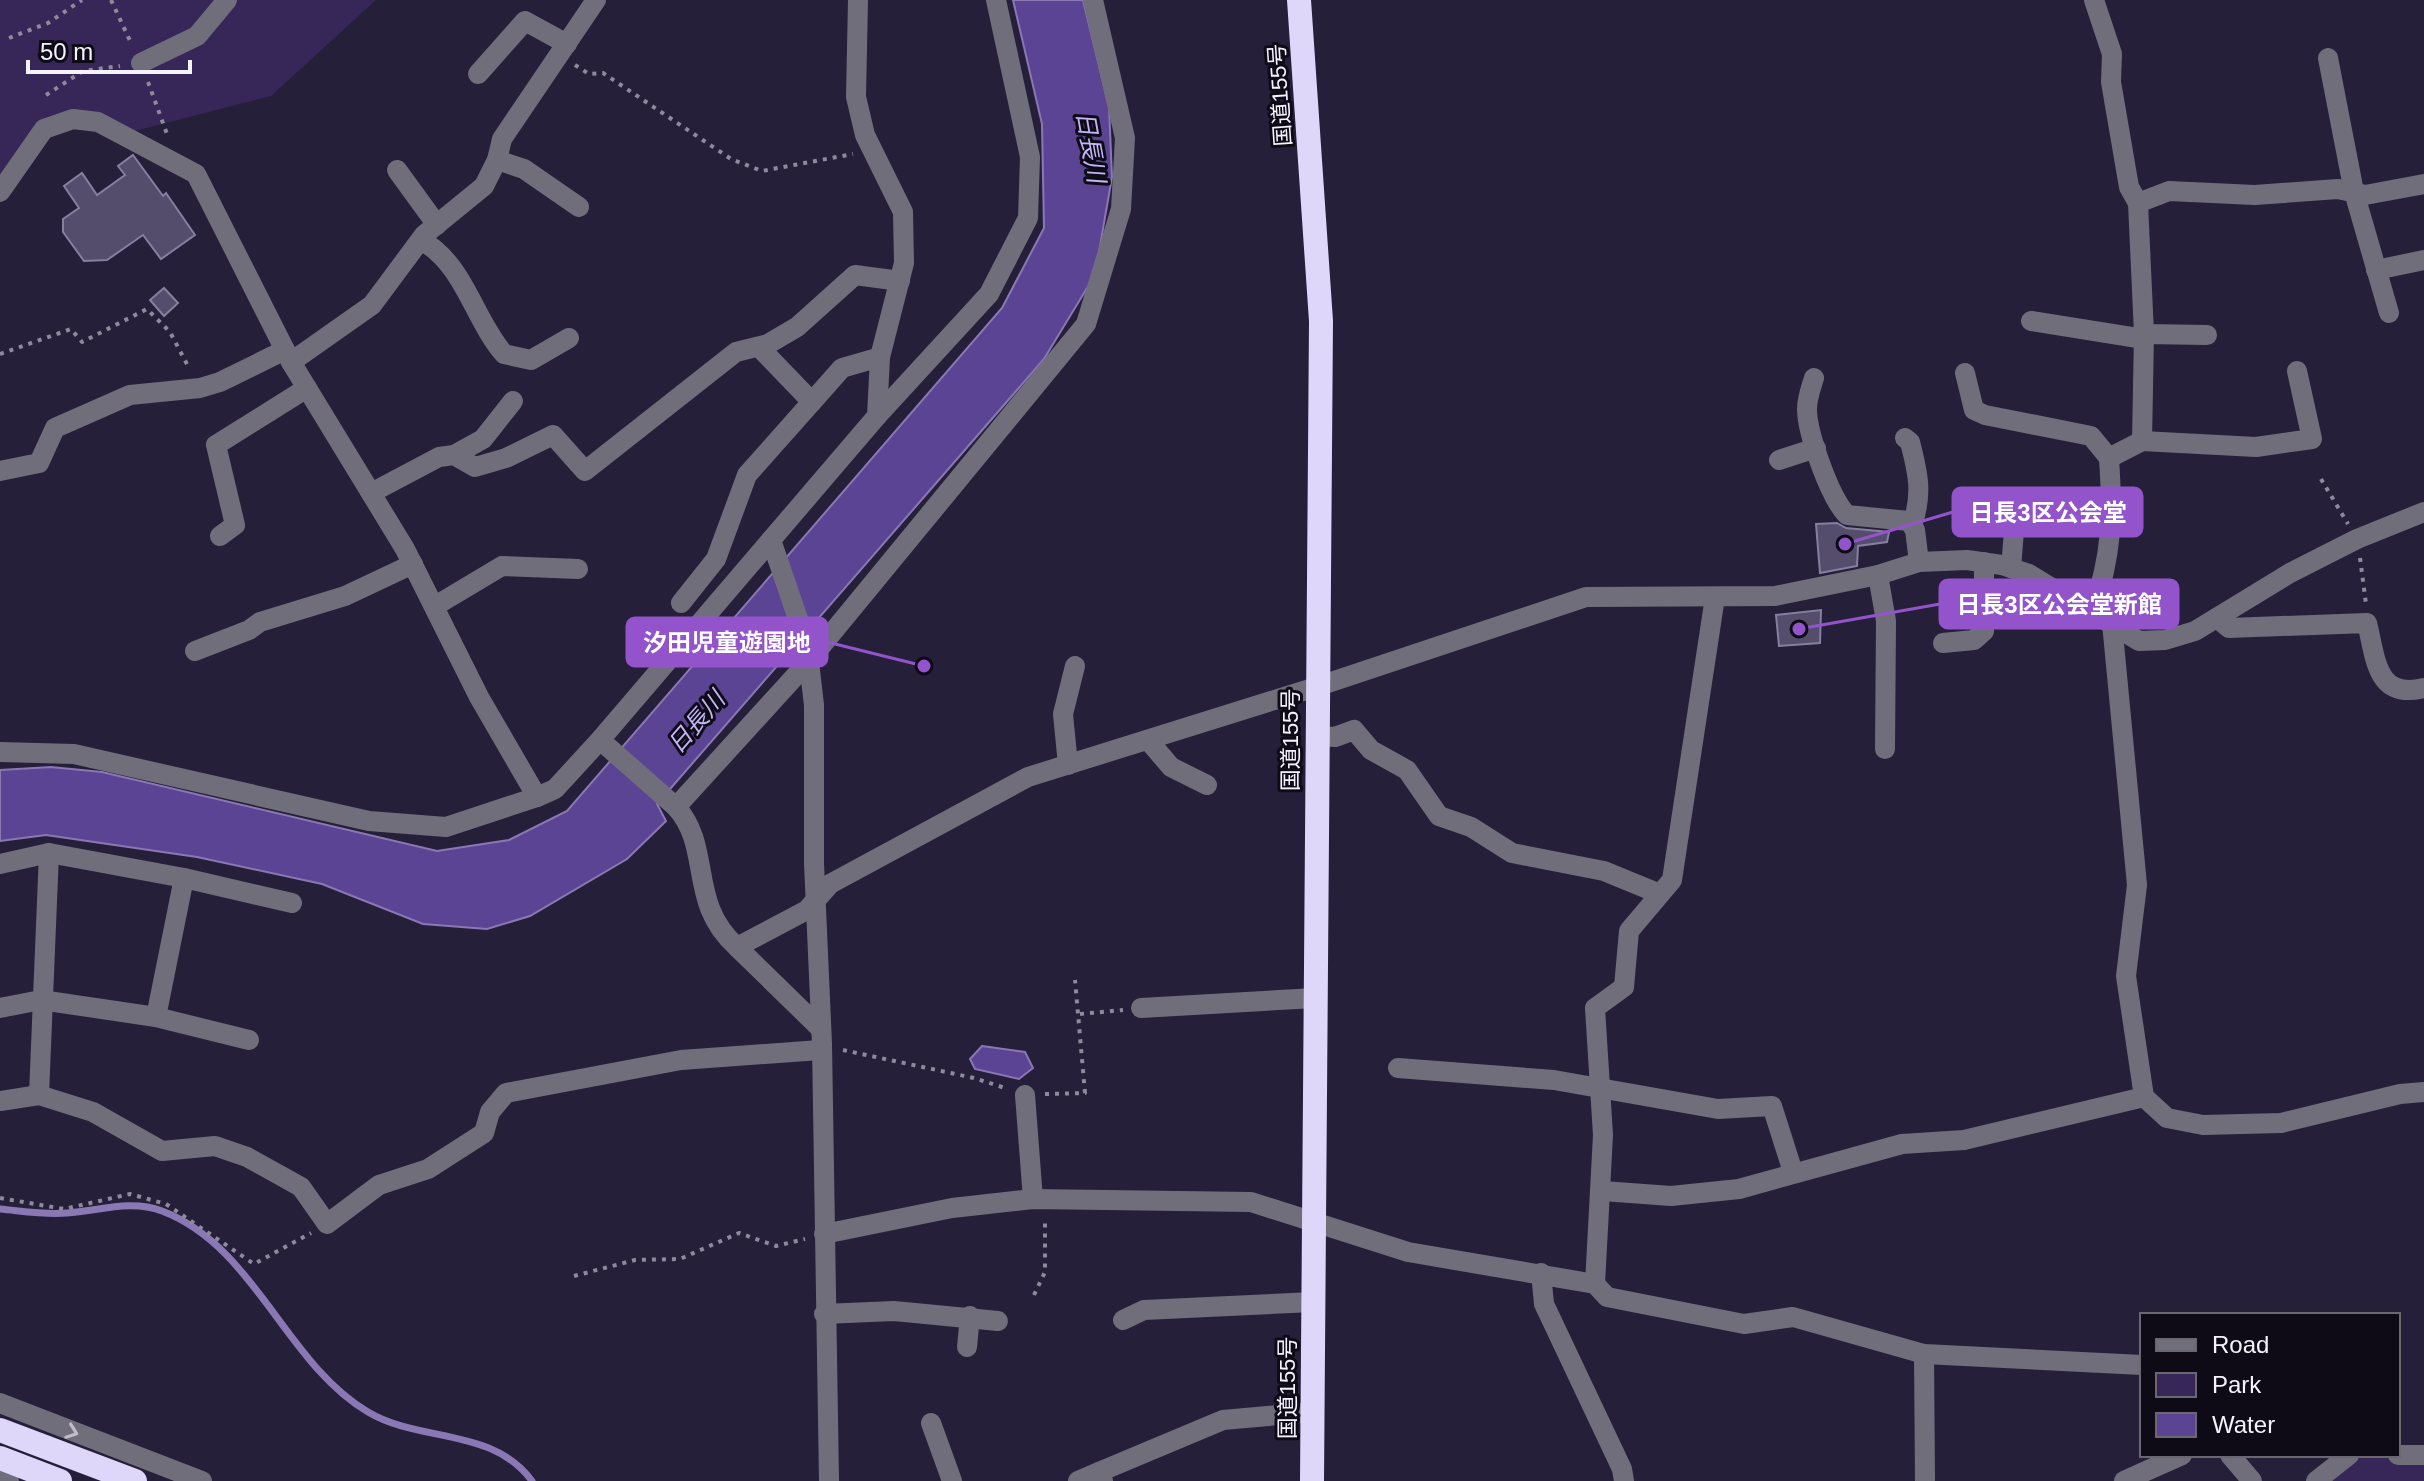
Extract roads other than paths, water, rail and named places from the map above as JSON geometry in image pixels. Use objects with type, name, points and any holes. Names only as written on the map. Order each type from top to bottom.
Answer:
[{"type":"highway","name":"国道155号","points":[[1299,0],[1321,321],[1312,1481]]},
{"type":"highway","points":[[0,1430],[135,1481]]},
{"type":"highway","points":[[0,1458],[60,1481]]},
{"type":"street","points":[[141,63],[197,36],[227,0]]},
{"type":"street","points":[[0,471],[39,463],[55,428],[130,395],[200,388],[288,356],[372,305],[421,240],[484,186],[497,160],[502,139],[596,0]]},
{"type":"street","points":[[858,0],[856,97],[868,141],[903,212],[904,263],[880,357],[877,416]]},
{"type":"street","points":[[0,752],[74,754],[369,821],[446,827],[555,789],[604,743],[877,416],[989,294],[1028,218],[1030,157],[996,0]]},
{"type":"street","points":[[676,807],[1086,324],[1121,209],[1125,138],[1093,0]]},
{"type":"street","points":[[2094,0],[2112,54],[2111,82],[2129,187],[2138,203],[2144,336],[2142,441]]},
{"type":"street","points":[[478,74],[525,21],[564,50]]},
{"type":"street","points":[[2328,58],[2354,192],[2389,313]]},
{"type":"street","points":[[0,192],[44,129],[73,119],[98,122],[196,174],[288,356],[413,564],[479,697],[537,797]]},
{"type":"street","points":[[497,160],[524,169],[579,207]]},
{"type":"street","points":[[397,170],[437,225]]},
{"type":"street","points":[[2138,203],[2169,191],[2255,195],[2338,189],[2365,195],[2424,184]]},
{"type":"street","points":[[421,240],[432,246],[470,291],[504,354],[531,360],[569,338]]},
{"type":"street","points":[[2376,270],[2424,260]]},
{"type":"street","points":[[454,455],[475,467],[506,458],[553,435],[585,471],[736,352],[759,347],[797,327],[855,275],[900,281]]},
{"type":"street","points":[[2031,321],[2144,336],[2207,335]]},
{"type":"street","points":[[759,347],[812,402]]},
{"type":"street","points":[[681,603],[716,559],[747,475],[842,368],[880,357]]},
{"type":"street","points":[[2109,458],[2142,441],[2256,447],[2312,439],[2297,371]]},
{"type":"street","points":[[1965,373],[1974,410],[1985,415],[2091,436],[2109,458],[2112,503],[2108,568],[2093,611]]},
{"type":"street","points":[[1814,378],[1807,410],[1816,448],[1836,503],[1847,515],[1898,519],[1909,521],[1912,525]]},
{"type":"street","points":[[220,536],[235,525],[216,445],[307,388]]},
{"type":"street","points":[[371,493],[439,457],[454,455],[483,439],[513,401]]},
{"type":"street","points":[[1905,438],[1910,442],[1920,482],[1919,506],[1912,525],[1919,562]]},
{"type":"street","points":[[1779,460],[1816,448]]},
{"type":"street","points":[[2011,568],[2016,506]]},
{"type":"street","points":[[737,947],[807,910],[830,884],[1028,777],[1316,687],[1586,597],[1620,594],[1775,596],[1878,575],[1919,562],[1984,562],[2011,568],[2093,611],[2139,641],[2165,640],[2195,631],[2290,573],[2357,539],[2424,512]]},
{"type":"street","points":[[773,542],[808,653],[814,705],[829,1481]]},
{"type":"street","points":[[1943,643],[1974,640],[1984,631],[1984,562]]},
{"type":"street","points":[[195,651],[249,630],[260,622],[345,596],[413,564]]},
{"type":"street","points":[[435,606],[502,566],[578,569]]},
{"type":"street","points":[[1878,575],[1886,621],[1885,749]]},
{"type":"street","points":[[1595,1284],[1603,1191],[1601,1088],[1595,1008],[1624,987],[1629,931],[1672,880],[1715,597]]},
{"type":"street","points":[[2217,618],[2229,628],[2367,623],[2376,659],[2390,687],[2398,691],[2424,688]]},
{"type":"street","points":[[2112,623],[2137,885],[2126,976],[2144,1097],[2167,1118],[2203,1125],[2265,1124],[2281,1123],[2400,1094],[2424,1092]]},
{"type":"street","points":[[1068,765],[1063,714],[1075,666]]},
{"type":"street","points":[[1316,736],[1335,737],[1354,730],[1371,750],[1407,770],[1439,816],[1471,827],[1512,853],[1604,871],[1660,894]]},
{"type":"street","points":[[1148,740],[1171,767],[1207,785]]},
{"type":"street","points":[[604,743],[689,820],[711,917],[719,932],[737,947],[821,1041]]},
{"type":"street","points":[[0,864],[49,853],[184,878],[292,903]]},
{"type":"street","points":[[39,1095],[49,853]]},
{"type":"street","points":[[156,1017],[184,878]]},
{"type":"street","points":[[1141,1008],[1315,998]]},
{"type":"street","points":[[0,1008],[41,1000],[156,1017],[249,1040]]},
{"type":"street","points":[[0,1101],[39,1095],[93,1112],[162,1151],[215,1146],[247,1157],[301,1187],[327,1224],[379,1185],[428,1169],[484,1133],[490,1112],[506,1093],[681,1060],[821,1041]]},
{"type":"street","points":[[1398,1068],[1554,1080],[1718,1109],[1772,1106],[1793,1172]]},
{"type":"street","points":[[1025,1095],[1039,1199]]},
{"type":"street","points":[[1603,1191],[1671,1196],[1726,1191],[1902,1144],[1964,1140],[2144,1097]]},
{"type":"street","points":[[824,1236],[952,1208],[1039,1199],[1251,1202],[1408,1252],[1595,1284],[1607,1297],[1648,1303],[1664,1310],[1744,1324],[1793,1317],[1924,1354],[2140,1365]]},
{"type":"street","points":[[1541,1273],[1544,1304],[1622,1469],[1624,1481]]},
{"type":"street","points":[[1123,1320],[1144,1310],[1313,1302]]},
{"type":"street","points":[[824,1314],[894,1311],[998,1321]]},
{"type":"street","points":[[967,1347],[970,1316]]},
{"type":"street","points":[[1924,1354],[1925,1481]]},
{"type":"street","points":[[0,1403],[202,1481]]},
{"type":"street","points":[[1078,1481],[1101,1477],[1223,1420],[1313,1412]]},
{"type":"street","points":[[931,1423],[952,1481]]},
{"type":"street","points":[[2400,1455],[2424,1455]]},
{"type":"street","points":[[2124,1481],[2178,1457]]},
{"type":"street","points":[[2232,1457],[2252,1481]]},
{"type":"street","points":[[2316,1481],[2346,1457]]},
{"type":"street","points":[[0,1477],[9,1481]]},
{"type":"water","name":"日長川","points":[[1013,0],[1083,0],[1109,107],[1112,177],[1095,275],[1044,359],[657,804],[666,821],[627,859],[530,916],[487,929],[423,924],[322,884],[197,857],[46,835],[0,841],[0,770],[51,767],[102,772],[437,851],[509,840],[567,811],[1002,308],[1044,228],[1042,124]]},
{"type":"water","points":[[982,1046],[1025,1052],[1033,1068],[1019,1079],[975,1069],[970,1059]]},
{"type":"waterway","points":[[0,1209],[59,1213],[138,1206],[162,1211],[194,1228],[222,1250],[314,1365],[339,1391],[388,1422],[477,1444],[497,1452],[516,1464],[532,1481]]},
{"type":"place","name":"日長3区公会堂","points":[[1845,544]]},
{"type":"place","name":"日長3区公会堂新館","points":[[1799,629]]},
{"type":"place","name":"汐田児童遊園地","points":[[924,666]]}]
